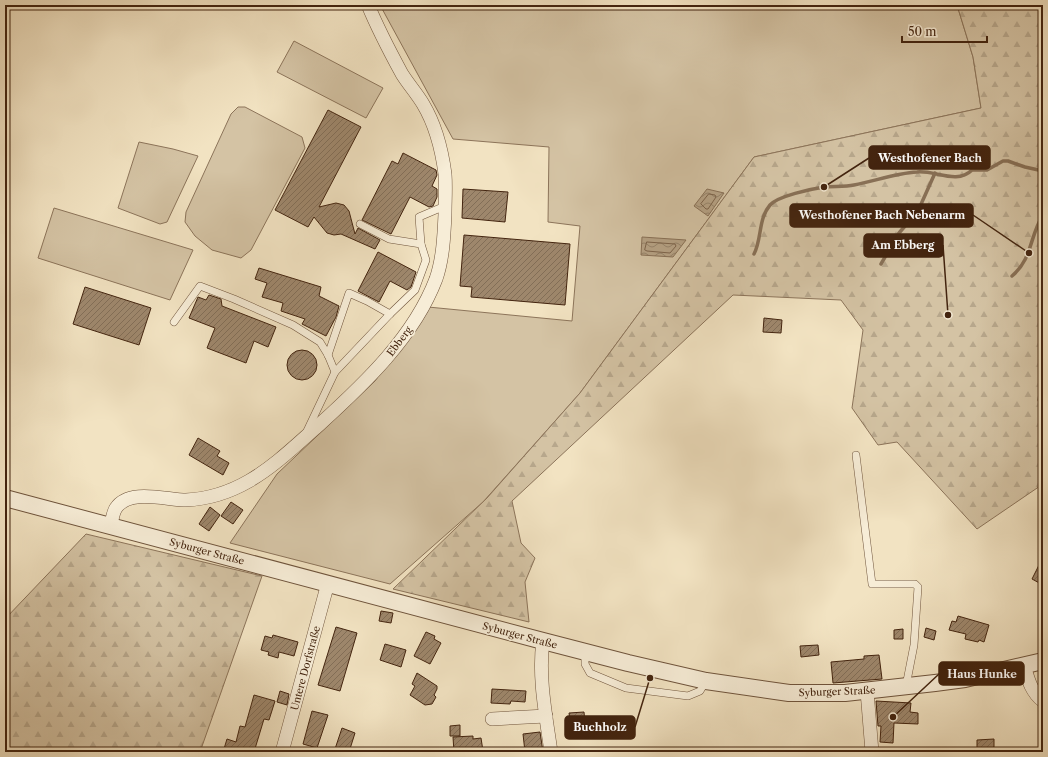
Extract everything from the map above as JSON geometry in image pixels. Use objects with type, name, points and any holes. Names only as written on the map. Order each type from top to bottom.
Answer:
[{"type":"street","name":"Ebberg","points":[[111,525],[116,507],[122,502],[140,496],[184,500],[202,498],[225,492],[248,482],[274,465],[350,396],[374,372],[412,324],[436,279],[444,239],[445,206],[445,173],[438,142],[429,116],[403,75],[387,46],[368,5]]},
{"type":"street","name":"Syburger Straße","points":[[5,498],[543,641],[706,682],[789,693],[815,694],[867,691],[965,679],[1043,661]]},
{"type":"street","name":"Untere Dorfstraße","points":[[282,752],[328,583]]},
{"type":"street","points":[[543,641],[541,654],[546,716],[551,752]]},
{"type":"street","points":[[1024,665],[1028,680],[1036,696],[1043,701]]},
{"type":"street","points":[[867,691],[872,752]]},
{"type":"street","points":[[492,720],[546,716]]},
{"type":"lane","points":[[305,437],[335,372],[390,314],[416,290],[426,260],[421,244],[418,217],[445,206]]},
{"type":"lane","points":[[360,224],[389,240],[421,244]]},
{"type":"lane","points":[[174,322],[200,286],[293,325],[320,342],[328,355],[335,372]]},
{"type":"lane","points":[[328,355],[349,293],[390,314]]},
{"type":"lane","points":[[856,455],[872,584],[915,584],[918,586],[914,645],[906,687]]},
{"type":"lane","points":[[585,652],[585,664],[590,673],[626,688],[688,696],[700,691],[706,682]]},
{"type":"green space","points":[[380,5],[957,5],[973,57],[981,108],[754,157],[580,393],[483,502],[390,584],[230,543],[277,474],[375,381],[428,307],[572,321],[580,226],[548,222],[549,147],[453,139]]},
{"type":"green space","points":[[957,5],[1043,5],[1043,484],[977,529],[897,442],[878,445],[852,408],[863,330],[841,300],[733,295],[512,501],[521,543],[535,558],[525,582],[529,622],[393,589],[487,498],[580,393],[754,157],[981,108],[973,57]]},
{"type":"green space","points":[[294,41],[383,88],[366,118],[277,72]]},
{"type":"green space","points":[[238,107],[245,107],[302,137],[305,148],[251,250],[241,258],[212,250],[195,236],[185,222],[186,212],[231,114]]},
{"type":"green space","points":[[139,142],[198,156],[167,222],[160,224],[118,208]]},
{"type":"green space","points":[[54,208],[193,250],[170,300],[38,258]]},
{"type":"green space","points":[[86,534],[262,576],[200,752],[5,752],[5,619]]},
{"type":"water","points":[[707,189],[724,193],[708,216],[694,206]]},
{"type":"water","points":[[642,237],[686,240],[673,257],[641,255]]},
{"type":"building","points":[[328,110],[361,127],[319,207],[336,203],[344,205],[349,211],[355,234],[358,228],[380,240],[375,249],[341,234],[334,235],[327,233],[314,217],[308,227],[275,210]]},
{"type":"building","points":[[403,153],[436,170],[437,175],[432,186],[437,189],[437,197],[433,206],[429,207],[410,197],[391,234],[362,220],[392,161],[398,164]]},
{"type":"building","points":[[463,189],[508,192],[505,222],[462,218]]},
{"type":"building","points":[[464,235],[570,244],[565,305],[471,297],[472,287],[460,286]]},
{"type":"building","points":[[378,252],[416,272],[411,287],[407,290],[390,281],[379,302],[358,291]]},
{"type":"building","points":[[259,268],[321,287],[319,296],[339,306],[336,317],[326,336],[302,324],[305,319],[281,311],[283,303],[262,297],[267,283],[255,279]]},
{"type":"building","points":[[85,287],[151,308],[139,345],[73,324]]},
{"type":"building","points":[[209,295],[221,299],[222,306],[276,327],[268,347],[254,341],[246,363],[207,348],[215,328],[189,318],[198,297],[206,300]]},
{"type":"building","points":[[764,318],[782,320],[781,333],[763,332]]},
{"type":"building","points":[[302,350],[308,351],[316,359],[316,371],[308,379],[302,380],[296,379],[288,371],[287,365],[288,359],[296,351]]},
{"type":"building","points":[[198,438],[220,451],[217,456],[229,463],[223,475],[189,455]]},
{"type":"building","points":[[231,502],[243,510],[233,524],[221,516]]},
{"type":"building","points":[[210,507],[220,515],[209,531],[199,524]]},
{"type":"building","points":[[1043,557],[1043,585],[1032,579]]},
{"type":"building","points":[[381,611],[393,613],[391,623],[379,621]]},
{"type":"building","points":[[958,616],[989,625],[984,642],[965,639],[966,634],[949,630],[952,621],[956,622]]},
{"type":"building","points":[[336,627],[357,633],[340,691],[318,685]]},
{"type":"building","points":[[926,628],[936,631],[934,640],[924,637]]},
{"type":"building","points":[[903,629],[903,639],[894,639],[894,630]]},
{"type":"building","points":[[426,632],[435,636],[434,639],[441,643],[430,664],[414,656]]},
{"type":"building","points":[[273,635],[298,642],[294,656],[279,652],[278,658],[268,655],[269,652],[261,650],[265,636],[272,638]]},
{"type":"building","points":[[385,644],[406,650],[401,667],[380,660]]},
{"type":"building","points":[[818,645],[819,655],[801,657],[800,646]]},
{"type":"building","points":[[879,655],[882,679],[833,683],[831,662],[864,659],[864,656]]},
{"type":"building","points":[[417,673],[437,686],[434,695],[436,697],[432,704],[425,705],[410,695],[415,686],[412,684]]},
{"type":"building","points":[[492,689],[526,691],[525,702],[511,701],[510,704],[491,703]]},
{"type":"building","points":[[280,691],[289,694],[287,705],[277,702]]},
{"type":"building","points":[[254,695],[275,701],[269,720],[264,719],[254,752],[223,752],[227,739],[236,742],[240,726],[245,727]]},
{"type":"building","points":[[876,701],[911,703],[910,712],[918,713],[918,724],[894,723],[893,743],[880,742],[881,726],[878,726]]},
{"type":"building","points":[[312,711],[328,715],[317,748],[303,744]]},
{"type":"building","points":[[584,712],[586,734],[572,736],[569,713]]},
{"type":"building","points":[[460,725],[460,736],[450,736],[450,726]]},
{"type":"building","points":[[342,728],[355,733],[349,752],[334,752]]},
{"type":"building","points":[[540,732],[543,752],[536,752],[536,750],[525,752],[523,734]]},
{"type":"building","points":[[473,736],[473,739],[481,738],[483,751],[454,752],[453,737]]},
{"type":"building","points":[[994,739],[994,752],[977,752],[977,740]]},
{"type":"waterway","points":[[754,254],[764,216],[770,205],[795,193],[824,187],[854,185],[893,175],[909,173],[924,172],[953,177],[960,176],[972,170],[987,170],[1003,161],[1008,161],[1043,171]]},
{"type":"waterway","points":[[881,264],[899,233],[918,211],[935,173]]},
{"type":"waterway","points":[[1012,276],[1024,262],[1035,231],[1043,215]]},
{"type":"waterway","points":[[1039,400],[1043,377]]},
{"type":"place","name":"Westhofener Bach","points":[[824,187]]},
{"type":"place","name":"Westhofener Bach Nebenarm","points":[[1029,253]]},
{"type":"place","name":"Am Ebberg","points":[[948,315]]},
{"type":"place","name":"Buchholz","points":[[650,678]]},
{"type":"place","name":"Haus Hunke","points":[[893,717]]}]
